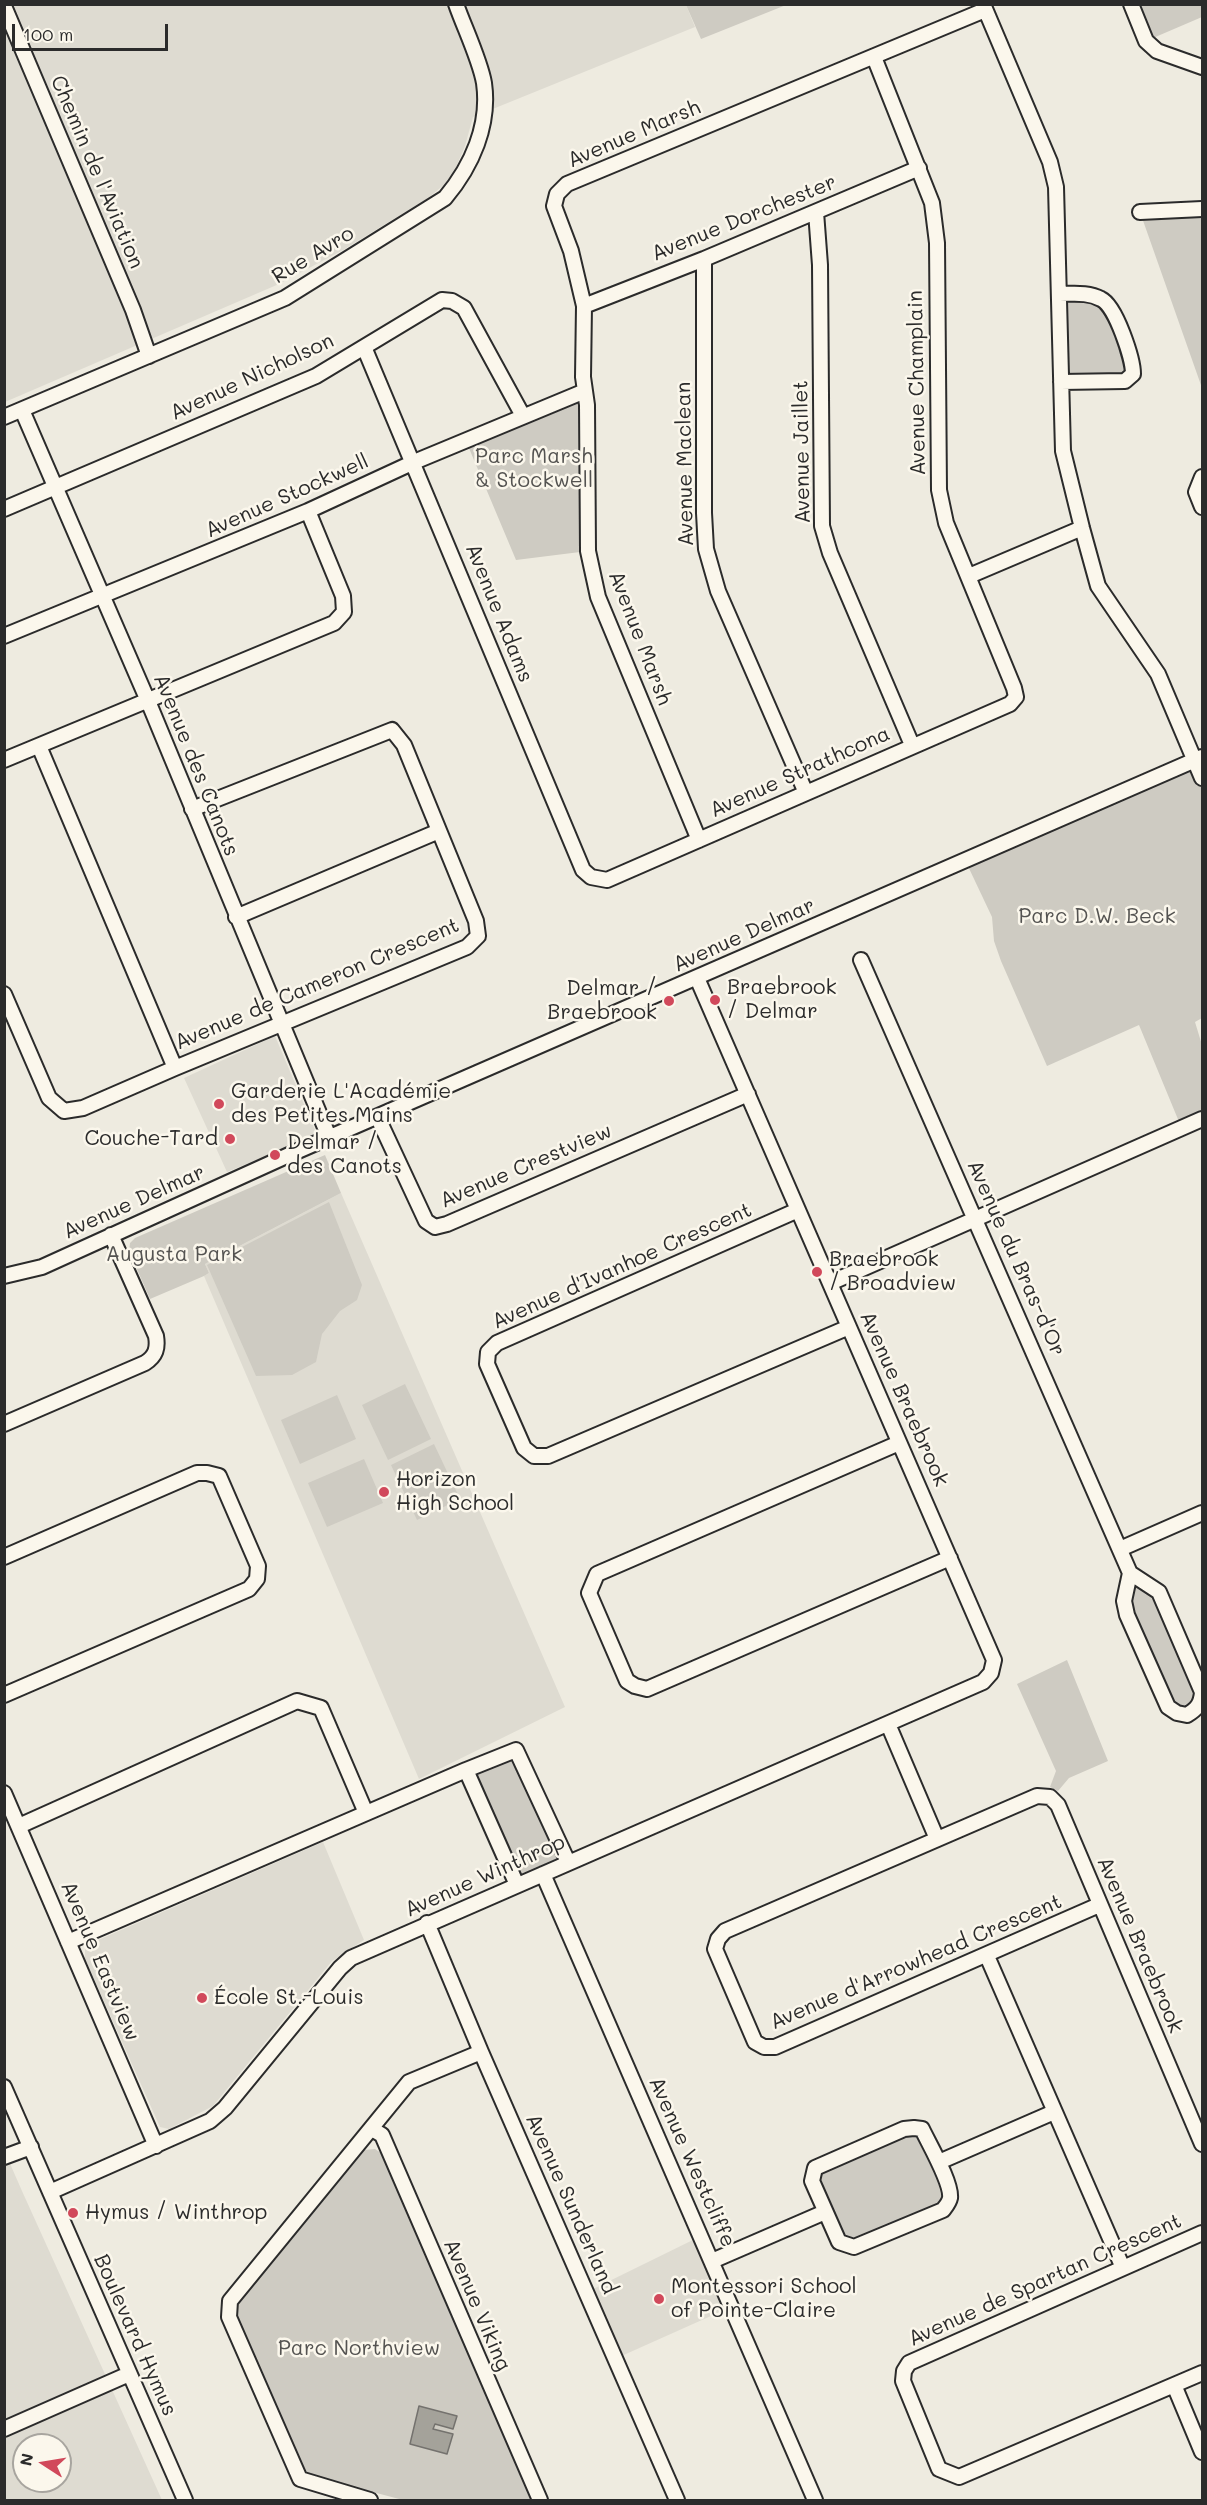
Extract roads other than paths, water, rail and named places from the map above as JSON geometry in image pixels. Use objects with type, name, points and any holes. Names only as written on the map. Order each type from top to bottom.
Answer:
[{"type":"street","name":"Rue Avro","points":[[4,417],[285,298],[445,198],[463,176],[475,149],[485,116],[484,82],[456,4]]},
{"type":"street","points":[[1131,4],[1146,41],[1157,51],[1203,67]]},
{"type":"street","name":"Chemin de l'Aviation","points":[[4,6],[133,310],[148,356]]},
{"type":"street","points":[[984,7],[1050,162],[1056,187],[1063,451],[1098,586],[1158,674],[1199,759],[1203,778]]},
{"type":"street","name":"Avenue Marsh","points":[[699,840],[598,597],[588,550],[584,306],[571,251],[554,206],[557,194],[567,184],[874,57],[984,7]]},
{"type":"street","name":"Avenue Champlain","points":[[874,57],[932,203],[938,243],[939,490],[946,524],[1014,688],[1016,697],[1010,704]]},
{"type":"street","name":"Avenue Dorchester","points":[[584,306],[704,259],[919,168]]},
{"type":"street","points":[[1140,212],[1203,209]]},
{"type":"street","name":"Avenue Jaillet","points":[[816,212],[820,265],[822,526],[830,553],[912,745]]},
{"type":"street","name":"Avenue Maclean","points":[[704,259],[706,549],[718,591],[806,793]]},
{"type":"street","points":[[1060,294],[1090,294],[1104,300],[1111,308],[1133,363],[1133,374],[1125,381],[1061,382]]},
{"type":"street","name":"Avenue Nicholson","points":[[4,509],[316,376],[442,300],[452,301],[464,308],[523,416]]},
{"type":"street","name":"Avenue Adams","points":[[364,348],[414,462],[583,870],[591,877],[607,880]]},
{"type":"street","name":"Avenue Stockwell","points":[[4,636],[102,598],[308,512],[414,462],[585,391]]},
{"type":"street","name":"Avenue des Canots","points":[[22,410],[148,701],[329,1137]]},
{"type":"street","points":[[1203,477],[1197,485],[1196,492],[1203,507]]},
{"type":"street","points":[[4,760],[334,624],[344,612],[343,596],[308,512]]},
{"type":"street","points":[[969,576],[1082,528]]},
{"type":"street","name":"Avenue Strathcona","points":[[607,880],[1010,704]]},
{"type":"street","name":"Avenue de Cameron Crescent","points":[[5,997],[49,1098],[64,1111],[82,1108],[467,947],[478,936],[476,921],[404,745],[392,730],[192,809]]},
{"type":"street","points":[[39,746],[175,1068]]},
{"type":"street","name":"Avenue Delmar","points":[[4,1276],[42,1267],[329,1137],[378,1118],[1199,759]]},
{"type":"street","points":[[236,917],[439,831]]},
{"type":"street","name":"Avenue du Bras-d'Or","points":[[861,960],[1130,1573]]},
{"type":"street","name":"Avenue Braebrook","points":[[698,978],[994,1660],[992,1673]]},
{"type":"street","name":"Avenue Crestview","points":[[378,1118],[426,1221],[435,1227],[447,1224],[748,1094]]},
{"type":"street","points":[[830,1283],[1203,1119]]},
{"type":"street","name":"Avenue d'Ivanhoe Crescent","points":[[798,1210],[497,1343],[488,1352],[487,1364],[505,1407],[524,1448],[534,1456],[548,1456],[849,1327]]},
{"type":"street","points":[[4,1424],[145,1363],[156,1351],[156,1336],[111,1235]]},
{"type":"street","points":[[899,1443],[597,1574],[589,1593],[607,1638],[627,1681],[647,1689],[950,1558]]},
{"type":"street","points":[[4,1557],[197,1473],[207,1473],[219,1476],[258,1566],[257,1579],[249,1589],[4,1695]]},
{"type":"street","points":[[1119,1550],[1203,1513]]},
{"type":"street","points":[[1130,1573],[1159,1592],[1202,1692],[1202,1701],[1197,1709],[1187,1715],[1177,1713],[1168,1707],[1127,1615],[1124,1601],[1130,1573]]},
{"type":"street","name":"Avenue Winthrop","points":[[50,2192],[210,2121],[225,2108],[340,1968],[351,1958],[983,1682],[992,1673]]},
{"type":"street","points":[[19,1826],[297,1701],[321,1708],[366,1813]]},
{"type":"street","points":[[888,1724],[937,1839]]},
{"type":"street","points":[[68,1942],[516,1750],[568,1862]]},
{"type":"street","points":[[466,1770],[517,1885]]},
{"type":"street","name":"Avenue Eastview","points":[[4,1793],[156,2146]]},
{"type":"street","name":"Avenue d'Arrowhead Crescent","points":[[1050,1797],[1037,1796],[725,1931],[718,1939],[716,1949],[755,2043],[764,2047],[775,2047],[1099,1905]]},
{"type":"street","name":"Avenue Braebrook","points":[[1050,1797],[1058,1805],[1203,2144]]},
{"type":"street","name":"Avenue Westcliffe","points":[[543,1874],[814,2500]]},
{"type":"street","name":"Avenue Sunderland","points":[[427,1923],[677,2500]]},
{"type":"street","points":[[987,1956],[1123,2268]]},
{"type":"street","points":[[370,2500],[300,2479],[229,2317],[228,2309],[230,2301],[409,2082],[481,2052]]},
{"type":"street","name":"Boulevard Hymus","points":[[4,2087],[185,2500]]},
{"type":"street","points":[[939,2162],[1054,2112]]},
{"type":"street","name":"Avenue Viking","points":[[372,2129],[382,2135],[540,2500]]},
{"type":"street","points":[[904,2129],[922,2129],[939,2162],[951,2195],[949,2203],[943,2210],[854,2247],[839,2242],[825,2212],[812,2181],[815,2168],[904,2129]]},
{"type":"street","points":[[4,2157],[31,2147]]},
{"type":"street","points":[[712,2261],[825,2212]]},
{"type":"street","name":"Avenue de Spartan Crescent","points":[[1203,2233],[909,2363],[904,2371],[903,2381],[939,2469],[959,2477],[1203,2373]]},
{"type":"street","points":[[4,2429],[129,2374]]},
{"type":"street","points":[[1174,2385],[1203,2452]]},
{"type":"place","name":"Braebrook / Delmar","points":[[715,1000]]},
{"type":"place","name":"Delmar / Braebrook","points":[[669,1001]]},
{"type":"place","name":"Garderie L'Académie des Petites Mains","points":[[219,1104]]},
{"type":"place","name":"Couche-Tard","points":[[230,1139]]},
{"type":"place","name":"Delmar / des Canots","points":[[275,1155]]},
{"type":"place","name":"Braebrook / Broadview","points":[[817,1272]]},
{"type":"place","name":"Horizon High School","points":[[384,1492]]},
{"type":"place","name":"École St.-Louis","points":[[202,1998]]},
{"type":"place","name":"Hymus / Winthrop","points":[[73,2213]]},
{"type":"place","name":"Montessori School of Pointe-Claire","points":[[659,2299]]},
{"type":"park label","name":"Parc Marsh & Stockwell","points":[[534,469]]},
{"type":"park label","name":"Parc D.W. Beck","points":[[1097,917]]},
{"type":"park label","name":"Augusta Park","points":[[174,1255]]},
{"type":"park label","name":"Parc Northview","points":[[359,2349]]}]
